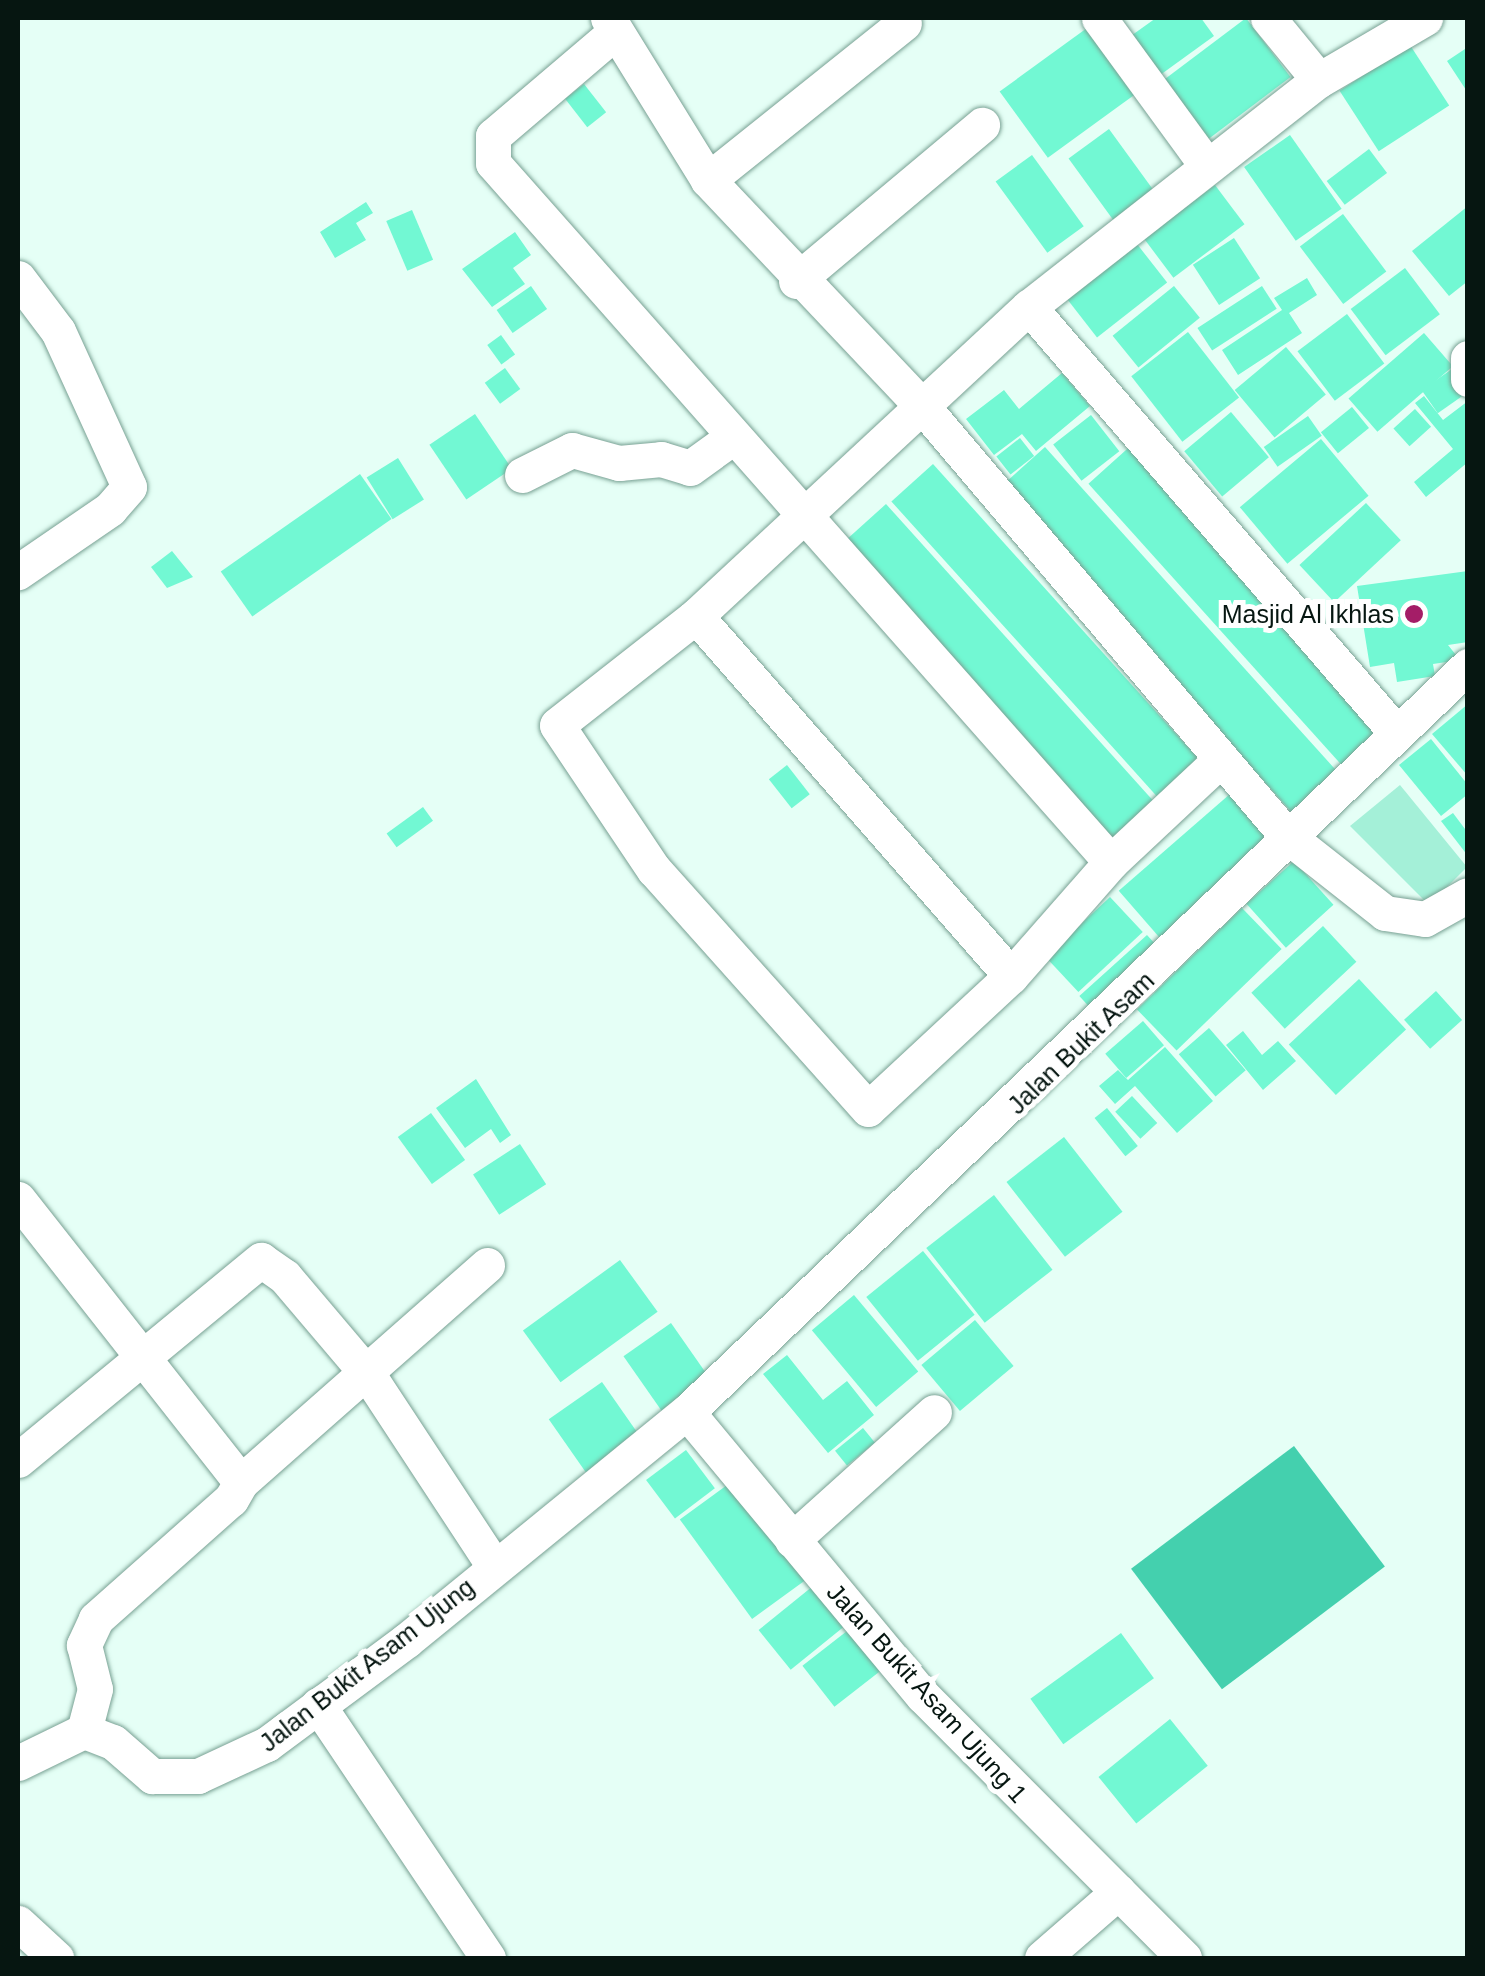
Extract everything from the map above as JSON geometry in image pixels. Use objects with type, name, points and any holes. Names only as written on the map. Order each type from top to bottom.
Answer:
[{"type":"street","points":[[1099,18],[1207,166]]},
{"type":"street","points":[[1268,18],[1319,80]]},
{"type":"street","points":[[1221,758],[1111,862],[1011,976],[868,1108],[654,870],[557,725],[696,616],[798,515],[923,408],[1030,308],[1319,80],[1425,18]]},
{"type":"street","points":[[708,180],[904,23]]},
{"type":"street","points":[[1111,862],[798,515],[488,154],[494,136],[611,25],[708,180],[796,281],[923,408],[1286,835],[1374,908],[1468,932]]},
{"type":"street","points":[[796,281],[982,125]]},
{"type":"street","points":[[18,278],[58,331],[129,487],[110,509],[18,572]]},
{"type":"street","points":[[1030,308],[1394,730]]},
{"type":"street","points":[[1468,358],[1468,380]]},
{"type":"street","points":[[522,475],[572,450],[618,464],[661,459],[690,468],[733,438]]},
{"type":"street","points":[[696,616],[1011,976]]},
{"type":"street","name":"Jalan Bukit Asam","points":[[687,1412],[1006,1115],[1394,730],[1468,666]]},
{"type":"street","points":[[1425,919],[1468,895]]},
{"type":"street","points":[[18,1200],[241,1482]]},
{"type":"street","points":[[18,1460],[260,1260],[285,1277],[369,1376],[494,1566]]},
{"type":"street","points":[[18,1763],[84,1731],[95,1689],[84,1645],[96,1618],[241,1482],[369,1376],[487,1265]]},
{"type":"street","name":"Jalan Bukit Asam Ujung 1","points":[[687,1412],[962,1739],[1184,1958]]},
{"type":"street","name":"Jalan Bukit Asam Ujung","points":[[84,1731],[113,1742],[152,1776],[178,1779],[246,1757],[318,1705],[687,1412]]},
{"type":"street","points":[[792,1540],[934,1412]]},
{"type":"street","points":[[318,1705],[488,1958]]},
{"type":"street","points":[[1042,1958],[1118,1892]]},
{"type":"street","points":[[18,1923],[56,1958]]},
{"type":"shaded area","points":[[1400,785],[1467,867],[1429,905],[1350,826]]},
{"type":"shaded area","points":[[1294,1446],[1385,1567],[1222,1689],[1131,1569]]},
{"type":"building","points":[[1156,18],[1201,18],[1214,36],[1156,78],[1128,38]]},
{"type":"building","points":[[1246,18],[1291,77],[1202,144],[1157,85]]},
{"type":"building","points":[[1087,28],[1135,94],[1048,158],[1000,91]]},
{"type":"building","points":[[1410,45],[1449,105],[1379,151],[1340,91]]},
{"type":"building","points":[[1468,47],[1468,93],[1447,61]]},
{"type":"building","points":[[584,84],[606,112],[587,127],[565,99]]},
{"type":"building","points":[[1109,129],[1157,195],[1116,224],[1069,158]]},
{"type":"building","points":[[1290,135],[1342,209],[1296,241],[1244,167]]},
{"type":"building","points":[[1369,149],[1387,173],[1345,205],[1327,181]]},
{"type":"building","points":[[1032,155],[1084,226],[1047,253],[996,181]]},
{"type":"building","points":[[1215,185],[1244,224],[1173,278],[1144,239]]},
{"type":"building","points":[[366,202],[373,213],[356,223],[366,240],[335,258],[320,232]]},
{"type":"building","points":[[1468,206],[1468,281],[1449,296],[1412,251]]},
{"type":"building","points":[[412,210],[433,260],[407,271],[386,221]]},
{"type":"building","points":[[1343,214],[1386,272],[1343,304],[1300,246]]},
{"type":"building","points":[[515,232],[531,255],[513,268],[525,284],[492,307],[462,269]]},
{"type":"building","points":[[1234,238],[1260,278],[1219,305],[1193,265]]},
{"type":"building","points":[[1137,244],[1167,283],[1097,337],[1067,299]]},
{"type":"building","points":[[1405,268],[1440,314],[1386,355],[1351,309]]},
{"type":"building","points":[[1307,278],[1317,295],[1289,313],[1302,333],[1238,375],[1222,350],[1282,310],[1274,298]]},
{"type":"building","points":[[531,286],[547,309],[513,333],[497,310]]},
{"type":"building","points":[[1174,286],[1200,318],[1138,368],[1113,336]]},
{"type":"building","points":[[1262,286],[1277,309],[1212,351],[1197,328]]},
{"type":"building","points":[[1347,314],[1384,364],[1335,401],[1297,351]]},
{"type":"building","points":[[1188,332],[1239,397],[1182,442],[1131,376]]},
{"type":"building","points":[[1424,333],[1453,366],[1377,432],[1349,399]]},
{"type":"building","points":[[501,335],[515,354],[501,364],[487,345]]},
{"type":"building","points":[[1286,347],[1326,394],[1275,438],[1235,390]]},
{"type":"building","points":[[505,368],[520,389],[500,404],[485,383]]},
{"type":"building","points":[[1452,369],[1468,392],[1438,413],[1422,390]]},
{"type":"building","points":[[1062,373],[1090,406],[1036,451],[1022,434],[994,455],[966,419],[1004,390],[1019,409]]},
{"type":"building","points":[[1424,396],[1443,420],[1468,401],[1468,462],[1426,497],[1414,482],[1453,449],[1415,403]]},
{"type":"building","points":[[1352,407],[1369,428],[1338,453],[1321,432]]},
{"type":"building","points":[[1415,409],[1431,427],[1410,446],[1393,428]]},
{"type":"building","points":[[1231,412],[1269,457],[1222,496],[1184,451]]},
{"type":"building","points":[[475,414],[512,469],[466,499],[429,445]]},
{"type":"building","points":[[1091,415],[1119,451],[1081,481],[1053,445]]},
{"type":"building","points":[[1308,416],[1322,436],[1278,467],[1264,447]]},
{"type":"building","points":[[1020,438],[1034,456],[1011,475],[996,456]]},
{"type":"building","points":[[1321,439],[1369,496],[1287,564],[1240,507]]},
{"type":"building","points":[[1136,441],[1394,728],[1347,771],[1088,484]]},
{"type":"building","points":[[1045,447],[1341,776],[1296,817],[1000,488]]},
{"type":"building","points":[[398,458],[424,500],[393,519],[367,478]]},
{"type":"building","points":[[933,464],[1203,764],[1162,802],[891,501]]},
{"type":"building","points":[[360,474],[392,519],[252,617],[221,572]]},
{"type":"building","points":[[1366,503],[1401,540],[1334,602],[1299,565]]},
{"type":"building","points":[[886,504],[1157,805],[1115,842],[844,541]]},
{"type":"building","points":[[172,551],[193,577],[167,588],[151,567]]},
{"type":"building","name":"Masjid Al Ikhlas","points":[[1468,571],[1468,642],[1448,645],[1460,660],[1433,664],[1435,676],[1397,682],[1394,663],[1370,667],[1357,586]]},
{"type":"building","points":[[1468,704],[1468,776],[1432,734]]},
{"type":"building","points":[[1431,739],[1468,785],[1468,794],[1441,816],[1399,765]]},
{"type":"building","points":[[787,765],[810,794],[792,808],[769,779]]},
{"type":"building","points":[[1238,787],[1283,838],[1163,942],[1119,891]]},
{"type":"building","points":[[423,807],[433,821],[397,847],[387,833]]},
{"type":"building","points":[[1453,813],[1468,833],[1468,856],[1441,821]]},
{"type":"building","points":[[1294,861],[1333,905],[1286,948],[1246,904]]},
{"type":"building","points":[[1110,897],[1143,932],[1078,992],[1046,957]]},
{"type":"building","points":[[1242,908],[1282,949],[1177,1050],[1137,1009]]},
{"type":"building","points":[[1323,926],[1356,962],[1285,1029],[1251,993]]},
{"type":"building","points":[[1147,935],[1163,953],[1095,1014],[1079,996]]},
{"type":"building","points":[[1359,979],[1406,1029],[1336,1095],[1289,1044]]},
{"type":"building","points":[[1436,991],[1462,1020],[1430,1049],[1404,1020]]},
{"type":"building","points":[[1143,1021],[1164,1045],[1126,1078],[1105,1054]]},
{"type":"building","points":[[1209,1028],[1246,1070],[1216,1097],[1179,1054]]},
{"type":"building","points":[[1243,1031],[1262,1055],[1278,1041],[1296,1061],[1263,1090],[1226,1045]]},
{"type":"building","points":[[1165,1047],[1213,1101],[1177,1133],[1135,1086],[1115,1104],[1099,1086],[1118,1070],[1128,1080]]},
{"type":"building","points":[[476,1079],[511,1135],[500,1143],[491,1129],[465,1148],[436,1108]]},
{"type":"building","points":[[1132,1096],[1157,1123],[1140,1139],[1115,1112]]},
{"type":"building","points":[[1107,1108],[1138,1146],[1125,1156],[1095,1118]]},
{"type":"building","points":[[431,1113],[465,1160],[432,1184],[398,1137]]},
{"type":"building","points":[[1064,1137],[1122,1212],[1065,1257],[1006,1182]]},
{"type":"building","points":[[520,1144],[546,1184],[499,1215],[473,1174]]},
{"type":"building","points":[[994,1195],[1052,1270],[985,1323],[926,1248]]},
{"type":"building","points":[[923,1251],[975,1315],[918,1361],[866,1297]]},
{"type":"building","points":[[620,1260],[658,1312],[561,1382],[523,1331]]},
{"type":"building","points":[[854,1295],[918,1372],[876,1407],[812,1330]]},
{"type":"building","points":[[975,1320],[1014,1366],[960,1411],[921,1365]]},
{"type":"building","points":[[671,1323],[709,1378],[662,1411],[623,1356]]},
{"type":"building","points":[[787,1355],[823,1400],[847,1381],[874,1415],[828,1453],[763,1374]]},
{"type":"building","points":[[602,1382],[640,1437],[587,1474],[549,1419]]},
{"type":"building","points":[[863,1428],[875,1443],[847,1465],[835,1451]]},
{"type":"building","points":[[686,1450],[715,1488],[675,1518],[646,1480]]},
{"type":"building","points":[[734,1480],[806,1580],[752,1619],[680,1519]]},
{"type":"building","points":[[813,1586],[845,1626],[791,1670],[759,1630]]},
{"type":"building","points":[[856,1624],[888,1665],[834,1707],[802,1666]]},
{"type":"building","points":[[1121,1633],[1154,1678],[1063,1744],[1030,1699]]},
{"type":"building","points":[[1170,1719],[1208,1766],[1136,1824],[1099,1777]]},
{"type":"place","name":"Masjid Al Ikhlas","points":[[1414,614]]}]
